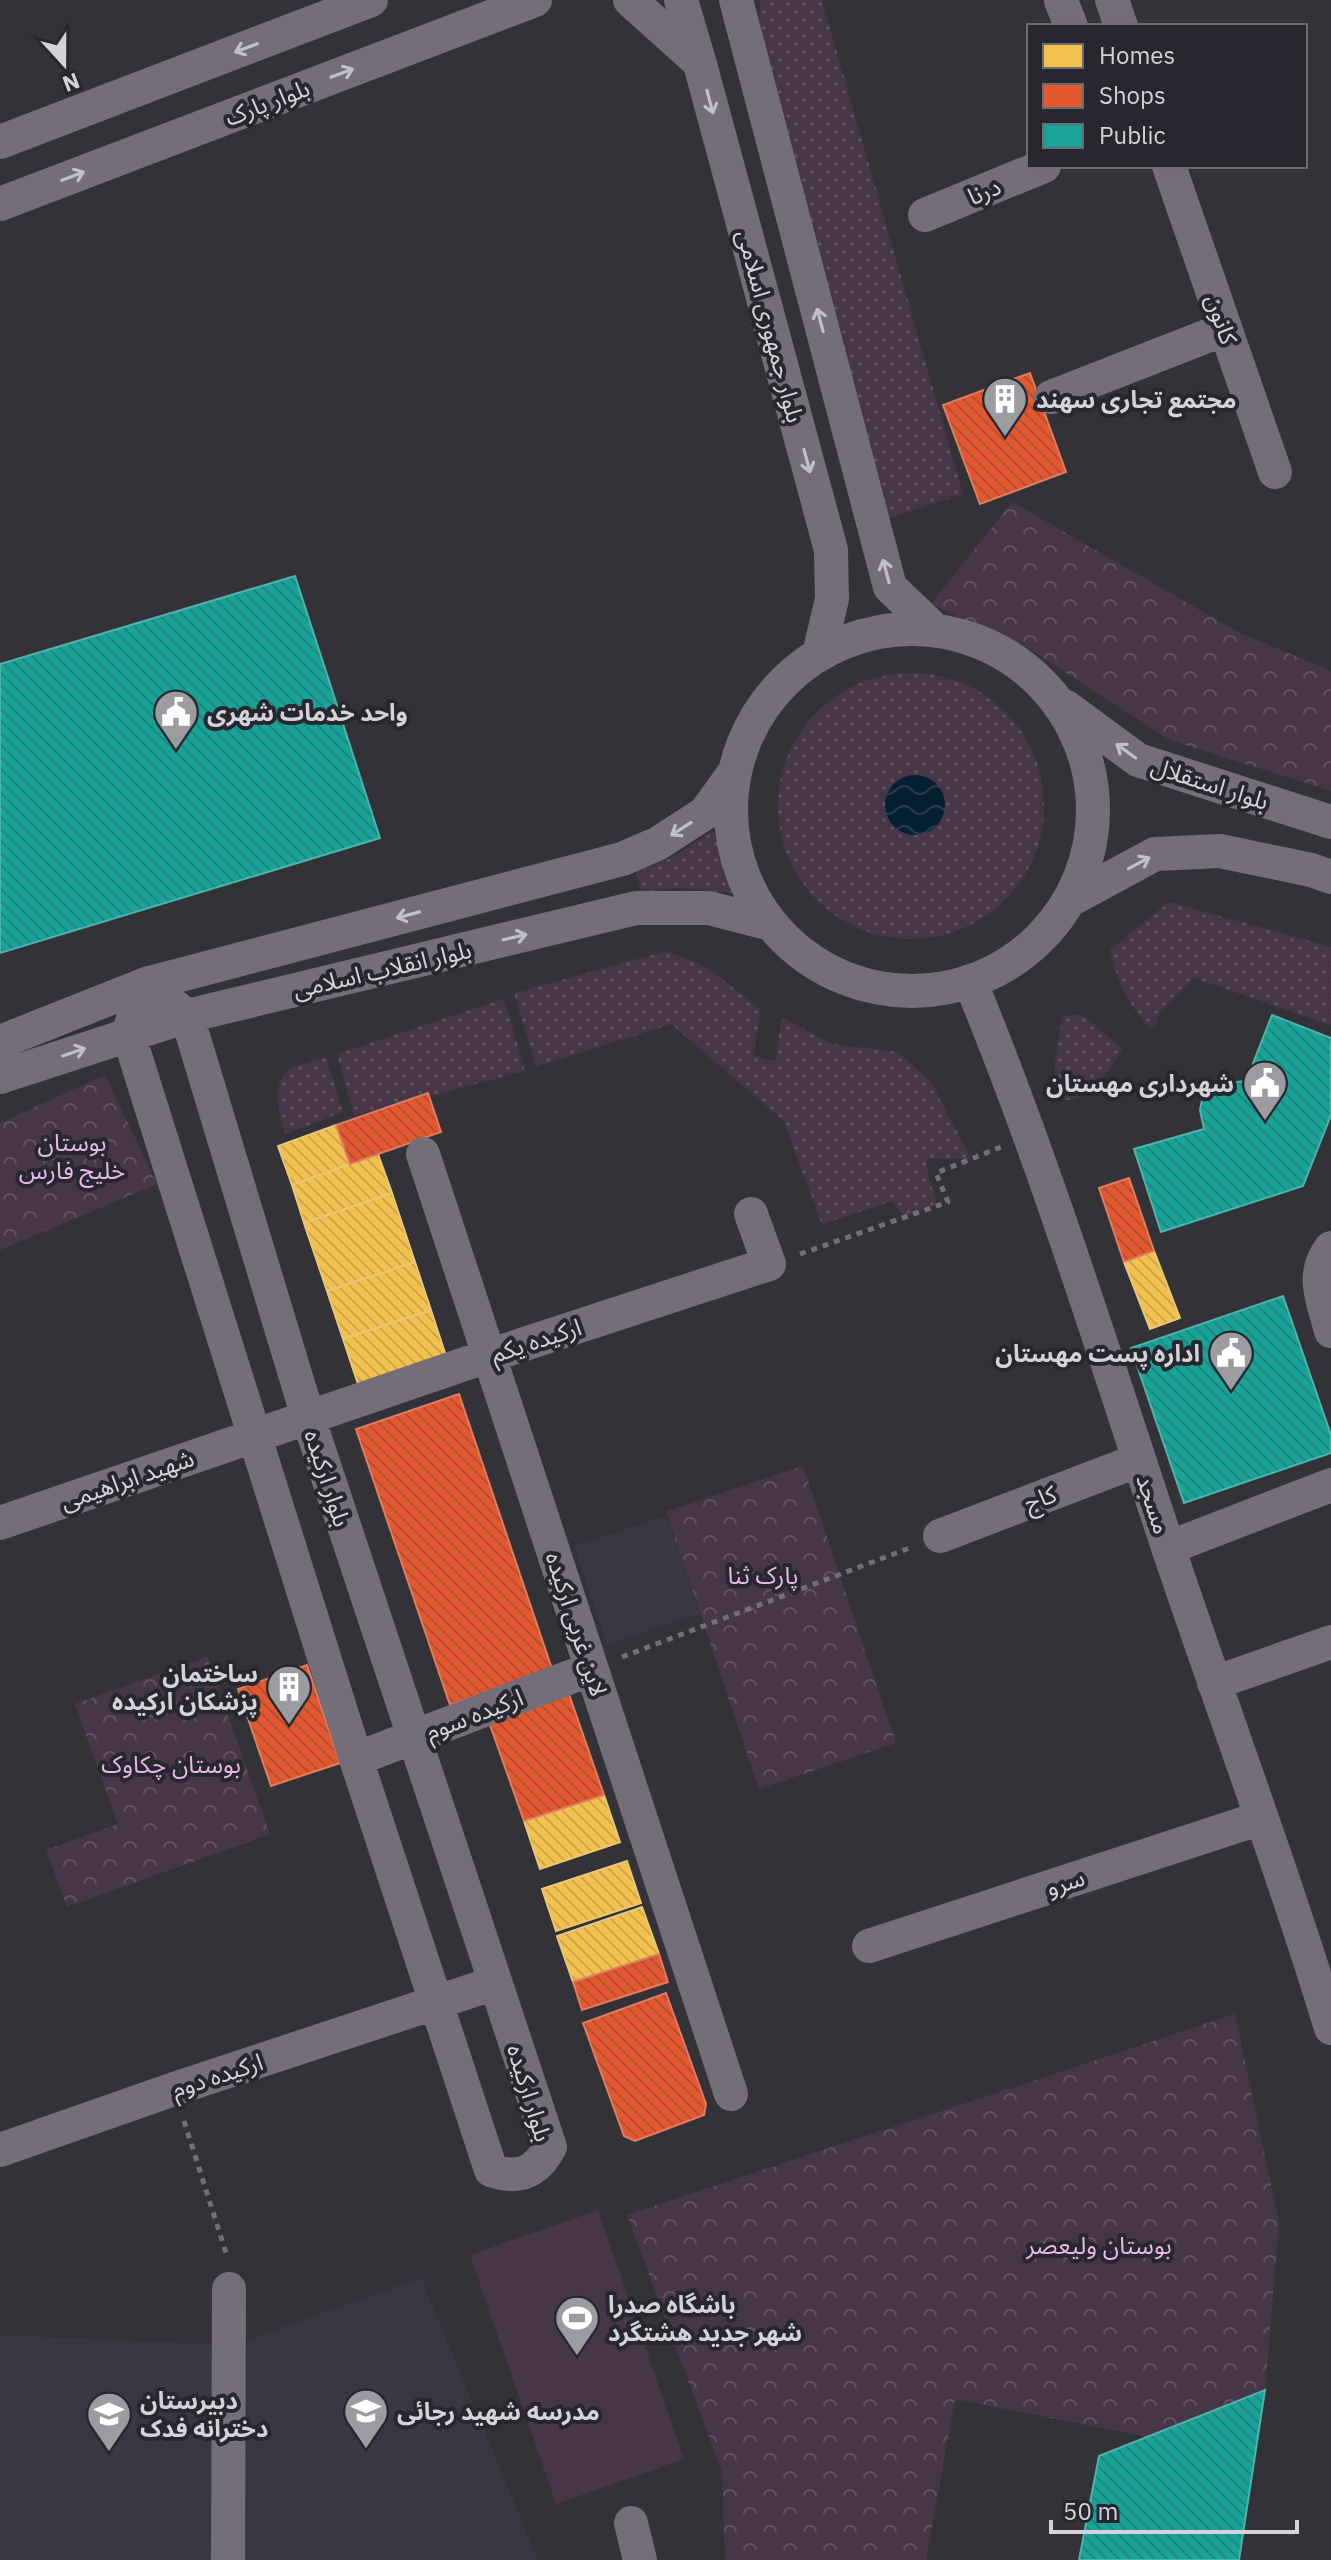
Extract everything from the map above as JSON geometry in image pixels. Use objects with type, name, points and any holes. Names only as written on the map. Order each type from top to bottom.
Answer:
[{"type":"street","points":[[0,142],[371,0]]},
{"type":"street","name":"بلوار پارک","points":[[0,204],[535,0]]},
{"type":"street","points":[[630,0],[700,64]]},
{"type":"street","name":"بلوار جمهوری اسلامی","points":[[681,0],[831,550],[832,599],[819,654]]},
{"type":"street","points":[[1112,0],[1120,24]]},
{"type":"street","points":[[1061,1],[1070,24]]},
{"type":"street","name":"بلوار جمهوری اسلامی","points":[[743,11],[890,587],[935,630]]},
{"type":"street","name":"درنا","points":[[925,215],[1039,168]]},
{"type":"street","name":"کانون","points":[[1170,168],[1275,472]]},
{"type":"street","points":[[1051,397],[1225,329]]},
{"type":"street","points":[[935,630],[971,638],[1004,653],[1034,674],[1058,701],[1079,737],[1092,778],[1094,819],[1087,861],[1070,900],[1044,934],[1010,962],[970,981],[927,990],[883,989],[841,977],[803,955],[771,924],[749,891],[735,853],[730,813],[734,773],[746,737],[764,704],[789,676],[819,654],[875,632],[935,630]]},
{"type":"street","name":"بلوار استقلال","points":[[1058,701],[1138,760],[1331,822]]},
{"type":"street","name":"بلوار انقلاب اسلامی","points":[[0,1042],[146,984],[622,859],[657,844],[705,813],[734,773]]},
{"type":"street","points":[[1070,900],[1155,854],[1220,851],[1331,877]]},
{"type":"street","name":"بلوار انقلاب اسلامی","points":[[0,1077],[187,1016],[636,908],[709,908],[771,924]]},
{"type":"street","name":"مسجد","points":[[970,981],[1030,1135],[1331,2028]]},
{"type":"street","points":[[128,1033],[146,984],[187,1016]]},
{"type":"street","name":"بلوار ارکیده","points":[[128,1033],[356,1759],[491,2170],[507,2176],[525,2173],[542,2162],[550,2147],[308,1417],[187,1016]]},
{"type":"street","name":"لاین غربی ارکیده","points":[[423,1154],[731,2094]]},
{"type":"street","points":[[751,1214],[769,1264]]},
{"type":"street","points":[[1331,1248],[1320,1262],[1319,1281],[1331,1331]]},
{"type":"street","name":"ارکیده یکم","points":[[254,1436],[769,1264]]},
{"type":"street","name":"شهید ابراهیمی","points":[[0,1523],[254,1436]]},
{"type":"street","name":"کاج","points":[[940,1536],[1139,1460]]},
{"type":"street","points":[[1168,1548],[1331,1485]]},
{"type":"street","points":[[1214,1683],[1331,1642]]},
{"type":"street","name":"ارکیده سوم","points":[[356,1759],[591,1669]]},
{"type":"street","name":"سرو","points":[[869,1946],[1261,1818]]},
{"type":"street","name":"ارکیده دوم","points":[[0,2150],[495,1983]]},
{"type":"street","points":[[228,2560],[229,2289]]},
{"type":"street","points":[[631,2523],[640,2560]]},
{"type":"path","points":[[769,1264],[948,1202],[936,1173],[1030,1135]]},
{"type":"path","points":[[591,1669],[940,1536]]},
{"type":"path","points":[[174,2089],[227,2254],[229,2289]]},
{"type":"shaded area","points":[[666,1516],[699,1614],[607,1645],[574,1546]]},
{"type":"shaded area","name":"مدرسه شهید رجائی","points":[[421,2278],[538,2560],[234,2560],[247,2340]]},
{"type":"shaded area","name":"دبیرستان دخترانه فدک","points":[[0,2335],[222,2345],[214,2560],[0,2560]]},
{"type":"green space","points":[[761,0],[822,0],[963,494],[884,520],[758,23]]},
{"type":"green space","points":[[1012,502],[1238,632],[1331,671],[1331,791],[1170,740],[1028,648],[931,604]]},
{"type":"green space","points":[[898,673],[924,673],[950,678],[974,688],[996,703],[1014,721],[1029,743],[1039,767],[1044,806],[1039,845],[1029,869],[1014,891],[996,909],[974,924],[950,934],[924,939],[898,939],[872,934],[848,924],[826,909],[808,891],[793,869],[783,845],[778,819],[778,793],[783,767],[793,743],[808,721],[826,703],[848,688],[872,678]]},
{"type":"green space","points":[[714,831],[734,893],[677,888],[642,893],[636,872],[669,859]]},
{"type":"green space","points":[[1169,902],[1331,947],[1331,1025],[1194,978],[1159,1013],[1156,1024],[1150,1029],[1124,992],[1110,950]]},
{"type":"green space","points":[[667,951],[708,968],[761,1010],[753,1055],[775,1062],[782,1017],[831,1044],[898,1052],[931,1082],[971,1159],[927,1158],[928,1174],[937,1204],[905,1217],[892,1201],[822,1224],[783,1120],[671,1024],[536,1067],[514,993]]},
{"type":"green space","points":[[504,999],[525,1071],[354,1116],[337,1054]]},
{"type":"green space","points":[[1078,1015],[1088,1019],[1122,1049],[1091,1090],[1075,1099],[1065,1100],[1056,1084],[1057,1049],[1063,1016]]},
{"type":"green space","points":[[326,1057],[343,1112],[286,1134],[278,1101],[283,1076],[292,1068]]},
{"type":"green space","name":"بوستان خلیج فارس","points":[[105,1075],[157,1184],[0,1250],[0,1123]]},
{"type":"green space","name":"پارک ثنا","points":[[803,1466],[896,1743],[759,1789],[666,1512]]},
{"type":"green space","name":"بوستان چکاوک","points":[[207,1657],[270,1834],[67,1907],[46,1850],[118,1824],[75,1704]]},
{"type":"green space","name":"بوستان ولیعصر","points":[[1235,2014],[1279,2222],[1265,2390],[1147,2437],[955,2399],[926,2560],[725,2560],[722,2472],[627,2215]]},
{"type":"green space","name":"باشگاه صدرا شهر جدید هشتگرد","points":[[598,2210],[684,2459],[556,2504],[470,2255]]},
{"type":"water","points":[[915,775],[927,777],[936,784],[943,793],[943,817],[936,826],[927,833],[915,835],[903,833],[894,826],[887,817],[885,805],[887,793],[894,784],[903,777]]},
{"type":"building: Homes","points":[[336,1125],[350,1164],[292,1185],[278,1146]]},
{"type":"building: Homes","points":[[378,1154],[392,1193],[304,1223],[292,1185]]},
{"type":"building: Homes","points":[[392,1193],[415,1262],[327,1291],[304,1223]]},
{"type":"building: Homes","points":[[1154,1251],[1180,1318],[1150,1329],[1124,1262]]},
{"type":"building: Homes","points":[[415,1262],[431,1310],[343,1339],[327,1291]]},
{"type":"building: Homes","points":[[431,1310],[446,1356],[358,1384],[343,1339]]},
{"type":"building: Homes","points":[[604,1795],[620,1842],[540,1869],[524,1821]]},
{"type":"building: Homes","points":[[627,1861],[641,1903],[556,1931],[542,1889]]},
{"type":"building: Homes","points":[[642,1907],[659,1954],[633,1963],[637,1972],[618,1979],[615,1969],[573,1982],[557,1936]]},
{"type":"building: Shops","name":"مجتمع تجاری سهند","points":[[1030,373],[1066,472],[980,504],[943,405]]},
{"type":"building: Shops","points":[[428,1093],[441,1132],[350,1164],[336,1125]]},
{"type":"building: Shops","points":[[1129,1178],[1154,1251],[1124,1262],[1099,1188]]},
{"type":"building: Shops","points":[[459,1394],[552,1669],[450,1705],[356,1429]]},
{"type":"building: Shops","name":"ساختمان پزشکان ارکیده","points":[[307,1665],[340,1763],[271,1786],[238,1689]]},
{"type":"building: Shops","points":[[569,1694],[604,1795],[524,1821],[489,1722]]},
{"type":"building: Shops","points":[[659,1954],[668,1982],[582,2010],[573,1982]]},
{"type":"building: Shops","points":[[666,1993],[706,2104],[704,2115],[635,2141],[624,2136],[583,2023]]},
{"type":"building: Public","name":"واحد خدمات شهری","points":[[295,576],[380,838],[0,953],[0,664]]},
{"type":"building: Public","name":"شهرداری مهستان","points":[[1272,1015],[1331,1038],[1331,1115],[1303,1186],[1161,1232],[1134,1149],[1204,1129],[1200,1110],[1203,1095],[1218,1084],[1246,1081]]},
{"type":"building: Public","name":"اداره پست مهستان","points":[[1283,1296],[1331,1435],[1331,1453],[1184,1503],[1131,1348]]},
{"type":"building: Public","points":[[1265,2390],[1239,2560],[1079,2560],[1099,2456]]},
{"type":"place","name":"مجتمع تجاری سهند","points":[[1005,438]]},
{"type":"place","name":"واحد خدمات شهری","points":[[176,751]]},
{"type":"place","name":"شهرداری مهستان","points":[[1265,1122]]},
{"type":"place","name":"اداره پست مهستان","points":[[1231,1392]]},
{"type":"place","name":"ساختمان پزشکان ارکیده","points":[[289,1726]]},
{"type":"place","name":"باشگاه صدرا شهر جدید هشتگرد","points":[[577,2357]]},
{"type":"place","name":"مدرسه شهید رجائی","points":[[366,2450]]},
{"type":"place","name":"دبیرستان دخترانه فدک","points":[[109,2453]]}]
